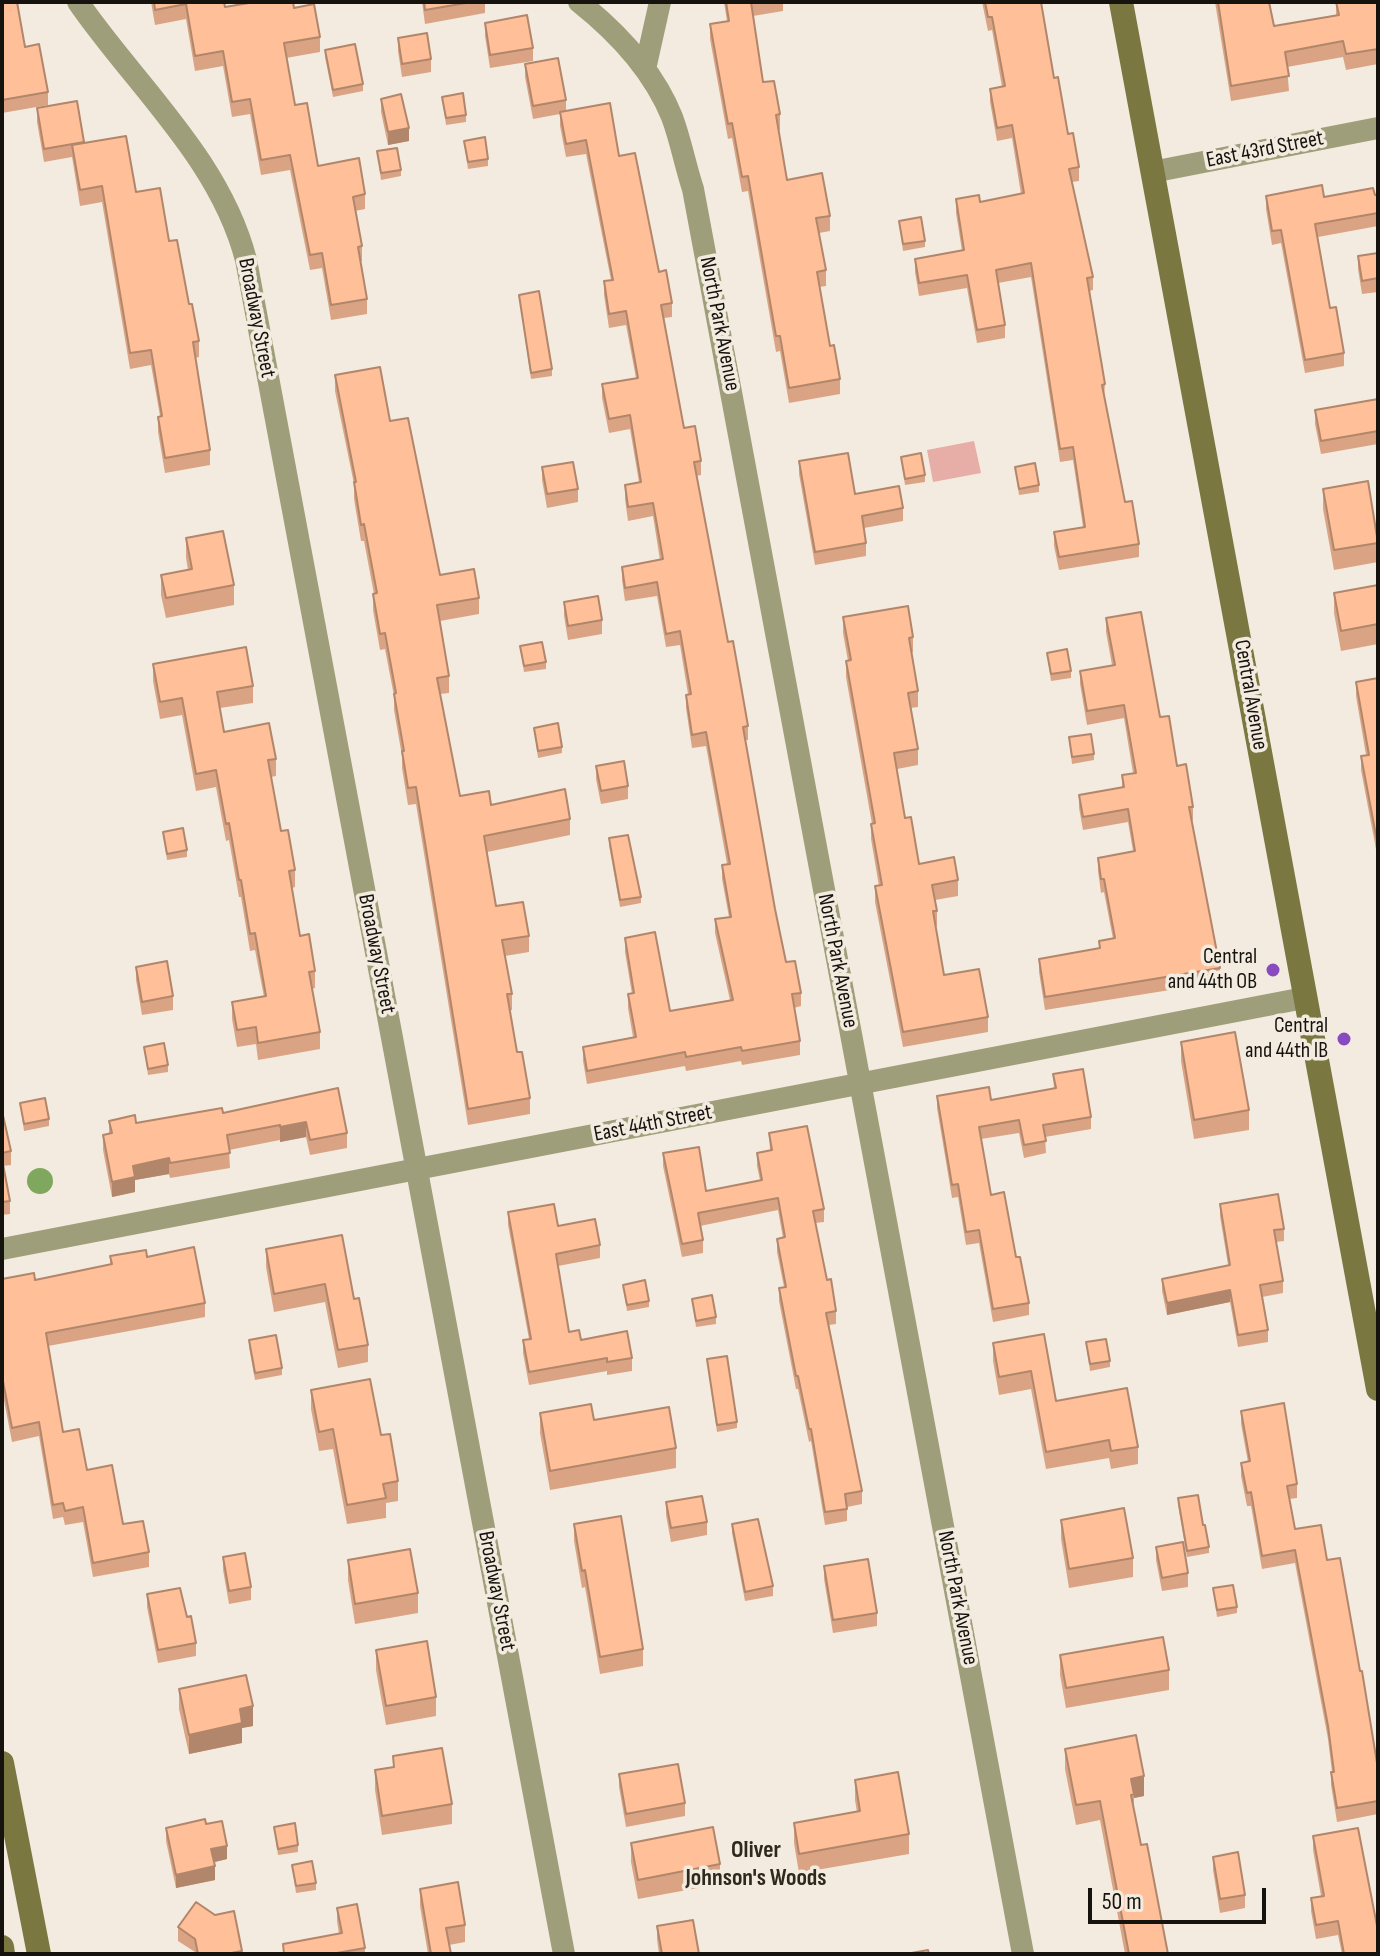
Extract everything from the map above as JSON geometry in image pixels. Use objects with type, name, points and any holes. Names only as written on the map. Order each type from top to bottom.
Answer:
[{"type":"main road","name":"Central Avenue","points":[[1121,2],[1378,1389]]},
{"type":"main road","points":[[2,1763],[39,1954]]},
{"type":"main road","points":[[2,1947],[3,1954]]},
{"type":"street","name":"Broadway Street","points":[[78,2],[209,174],[226,204],[242,248],[564,1954]]},
{"type":"street","name":"North Park Avenue","points":[[579,2],[609,25],[645,69],[672,119],[697,208],[1023,1954]]},
{"type":"street","points":[[645,69],[660,2]]},
{"type":"street","name":"East 43rd Street","points":[[1152,172],[1378,128]]},
{"type":"street","name":"East 44th Street","points":[[2,1249],[1304,998]]},
{"type":"shaded area","points":[[974,441],[981,473],[933,482],[927,450]]},
{"type":"shaded area","points":[[40,1168],[49,1172],[53,1181],[49,1190],[40,1194],[31,1190],[27,1181],[31,1172]]},
{"type":"building","points":[[2,2],[17,2],[25,47],[39,44],[48,92],[2,100]]},
{"type":"building","points":[[154,2],[224,2],[225,7],[255,2],[293,2],[294,8],[314,4],[320,37],[284,43],[295,105],[307,103],[318,166],[359,158],[365,194],[353,197],[367,299],[331,305],[322,253],[310,255],[290,155],[261,160],[250,99],[232,102],[223,51],[195,56],[186,4],[155,10]]},
{"type":"building","points":[[424,2],[472,2],[425,10]]},
{"type":"building","points":[[726,2],[751,2],[763,82],[774,81],[780,114],[776,115],[787,180],[822,173],[830,216],[816,218],[826,270],[817,272],[830,346],[834,345],[840,379],[789,388],[780,336],[776,336],[748,176],[742,177],[732,123],[728,124],[710,24],[729,21]]},
{"type":"building","points":[[985,2],[1041,2],[1054,78],[1058,77],[1068,134],[1073,133],[1079,167],[1069,169],[1093,277],[1087,278],[1105,384],[1102,385],[1125,502],[1132,501],[1139,544],[1059,557],[1054,532],[1085,527],[1073,447],[1060,449],[1031,263],[996,270],[1005,325],[977,330],[967,275],[919,283],[915,259],[964,250],[956,199],[979,195],[980,202],[1024,193],[1012,125],[997,128],[990,89],[1005,86],[992,17],[988,17]]},
{"type":"building","points":[[1218,2],[1269,2],[1274,26],[1339,15],[1336,2],[1378,2],[1378,49],[1346,54],[1343,41],[1285,52],[1289,76],[1231,86]]},
{"type":"building","points":[[527,15],[533,48],[490,55],[485,23]]},
{"type":"building","points":[[427,33],[431,59],[402,64],[398,38]]},
{"type":"building","points":[[355,44],[363,84],[333,90],[325,50]]},
{"type":"building","points":[[558,58],[566,100],[533,106],[525,64]]},
{"type":"building","points":[[463,93],[466,115],[446,118],[442,97]]},
{"type":"building","points":[[401,94],[409,128],[388,132],[381,99]]},
{"type":"building","points":[[77,101],[84,142],[44,149],[37,108]]},
{"type":"building","points":[[610,103],[619,156],[635,153],[659,272],[666,270],[672,303],[661,305],[684,428],[695,426],[701,461],[694,462],[728,642],[733,641],[748,726],[743,727],[775,909],[786,962],[795,961],[801,993],[792,994],[800,1041],[686,1057],[685,1052],[587,1071],[583,1047],[636,1037],[628,994],[634,993],[625,938],[655,932],[670,1011],[733,1000],[715,919],[731,917],[722,865],[730,864],[706,732],[692,735],[686,695],[691,694],[680,631],[666,634],[657,582],[625,588],[622,567],[663,559],[653,503],[628,507],[625,485],[641,482],[630,415],[609,419],[602,384],[638,378],[626,311],[609,314],[604,281],[613,280],[586,140],[566,144],[560,112]]},
{"type":"building","points":[[126,136],[136,192],[160,188],[169,241],[177,240],[199,341],[193,342],[210,450],[165,458],[158,417],[162,416],[151,350],[130,353],[102,186],[80,190],[72,145]]},
{"type":"building","points":[[485,137],[488,159],[468,162],[464,141]]},
{"type":"building","points":[[397,148],[401,170],[381,173],[377,151]]},
{"type":"building","points":[[1322,185],[1324,197],[1373,188],[1375,195],[1378,195],[1378,213],[1315,224],[1330,308],[1336,307],[1344,353],[1305,360],[1281,230],[1272,231],[1266,196]]},
{"type":"building","points":[[921,217],[925,241],[903,244],[899,221]]},
{"type":"building","points":[[1378,253],[1378,278],[1362,281],[1358,256]]},
{"type":"building","points":[[539,291],[552,369],[531,373],[519,295]]},
{"type":"building","points":[[380,367],[390,421],[408,418],[440,575],[474,569],[479,598],[437,605],[449,676],[437,678],[460,796],[489,791],[491,805],[565,789],[570,819],[484,836],[496,906],[523,902],[529,936],[502,940],[512,994],[507,994],[517,1052],[522,1052],[530,1098],[468,1109],[416,787],[408,788],[396,693],[385,633],[380,634],[373,594],[377,593],[364,524],[361,525],[356,482],[335,375]]},
{"type":"building","points":[[1378,399],[1378,431],[1321,441],[1315,410]]},
{"type":"building","points":[[848,453],[855,494],[899,486],[903,508],[862,516],[866,543],[815,552],[799,461]]},
{"type":"building","points":[[921,453],[925,475],[905,479],[901,457]]},
{"type":"building","points":[[573,462],[578,489],[547,494],[542,467]]},
{"type":"building","points":[[1035,463],[1039,485],[1019,489],[1015,467]]},
{"type":"building","points":[[1368,481],[1378,543],[1334,550],[1323,489]]},
{"type":"building","points":[[223,531],[234,585],[166,598],[161,575],[192,569],[186,538]]},
{"type":"building","points":[[1378,585],[1378,624],[1341,631],[1334,593]]},
{"type":"building","points":[[598,596],[602,620],[568,626],[564,602]]},
{"type":"building","points":[[908,606],[913,637],[909,638],[918,691],[908,693],[918,749],[894,753],[905,818],[911,817],[919,864],[954,857],[958,880],[932,885],[937,911],[933,911],[944,975],[979,969],[988,1017],[903,1032],[875,886],[882,885],[871,824],[875,823],[846,661],[851,660],[843,617]]},
{"type":"building","points":[[1141,612],[1160,717],[1169,716],[1177,766],[1186,764],[1193,807],[1189,807],[1220,968],[1045,997],[1039,959],[1100,948],[1099,941],[1115,938],[1098,858],[1135,851],[1128,809],[1083,817],[1079,795],[1124,787],[1122,775],[1136,773],[1124,705],[1087,711],[1080,671],[1115,665],[1106,618]]},
{"type":"building","points":[[542,642],[546,662],[524,666],[520,646]]},
{"type":"building","points":[[246,647],[253,686],[217,692],[224,732],[269,723],[276,759],[268,760],[281,831],[288,830],[295,870],[289,871],[300,936],[309,934],[315,971],[309,972],[320,1032],[258,1043],[256,1027],[237,1030],[232,1002],[266,996],[255,933],[250,934],[216,770],[196,774],[182,698],[160,702],[153,664]]},
{"type":"building","points":[[1067,649],[1071,671],[1051,674],[1047,653]]},
{"type":"building","points":[[1378,678],[1378,846],[1361,756],[1369,755],[1356,682]]},
{"type":"building","points":[[558,723],[562,747],[538,751],[534,728]]},
{"type":"building","points":[[1091,734],[1094,754],[1072,757],[1069,737]]},
{"type":"building","points":[[624,761],[628,786],[601,791],[596,766]]},
{"type":"building","points":[[183,828],[187,850],[167,854],[163,832]]},
{"type":"building","points":[[628,835],[641,897],[620,900],[609,838]]},
{"type":"building","points":[[167,961],[173,996],[142,1002],[136,967]]},
{"type":"building","points":[[1235,1032],[1249,1110],[1194,1120],[1181,1042]]},
{"type":"building","points":[[164,1043],[168,1065],[148,1069],[144,1047]]},
{"type":"building","points":[[1083,1069],[1091,1117],[1043,1125],[1046,1141],[1024,1145],[1019,1120],[979,1127],[991,1195],[1004,1192],[1016,1257],[1020,1257],[1029,1303],[993,1309],[979,1230],[966,1232],[958,1184],[952,1185],[937,1096],[989,1087],[991,1100],[1056,1088],[1053,1074]]},
{"type":"building","points":[[338,1088],[347,1133],[310,1140],[306,1122],[227,1135],[230,1153],[170,1163],[169,1158],[133,1166],[135,1177],[112,1182],[103,1135],[112,1133],[109,1121],[135,1115],[136,1123],[222,1108],[223,1113]]},
{"type":"building","points":[[45,1098],[49,1119],[24,1124],[20,1103]]},
{"type":"building","points":[[2,1111],[11,1151],[2,1153]]},
{"type":"building","points":[[807,1126],[824,1209],[813,1211],[836,1311],[826,1313],[862,1491],[845,1494],[847,1509],[825,1512],[811,1429],[796,1376],[779,1288],[786,1287],[777,1239],[785,1237],[778,1198],[698,1213],[703,1240],[682,1244],[663,1153],[699,1147],[706,1191],[762,1180],[757,1153],[772,1150],[769,1133]]},
{"type":"building","points":[[2,1159],[10,1201],[2,1202]]},
{"type":"building","points":[[1278,1194],[1284,1229],[1274,1230],[1283,1281],[1260,1285],[1268,1330],[1238,1335],[1230,1290],[1167,1303],[1162,1279],[1230,1265],[1220,1204]]},
{"type":"building","points":[[554,1204],[558,1226],[595,1219],[600,1245],[556,1254],[569,1332],[579,1330],[581,1340],[627,1331],[632,1358],[607,1362],[607,1358],[529,1372],[523,1340],[531,1339],[508,1212]]},
{"type":"building","points":[[342,1235],[354,1299],[359,1298],[368,1345],[338,1350],[325,1284],[274,1294],[266,1249]]},
{"type":"building","points":[[194,1247],[205,1303],[46,1333],[63,1432],[79,1429],[87,1470],[112,1465],[123,1524],[143,1521],[149,1552],[93,1563],[83,1507],[65,1511],[63,1503],[53,1505],[39,1422],[12,1428],[2,1376],[2,1279],[34,1273],[35,1280],[112,1264],[110,1256],[146,1250],[147,1257]]},
{"type":"building","points":[[645,1280],[649,1301],[627,1305],[623,1285]]},
{"type":"building","points":[[712,1295],[716,1317],[696,1321],[692,1299]]},
{"type":"building","points":[[1044,1334],[1056,1401],[1127,1388],[1138,1447],[1111,1451],[1109,1440],[1046,1452],[1031,1371],[999,1377],[993,1343]]},
{"type":"building","points":[[276,1335],[282,1368],[255,1373],[249,1340]]},
{"type":"building","points":[[1106,1339],[1110,1361],[1090,1364],[1086,1342]]},
{"type":"building","points":[[727,1356],[737,1422],[717,1425],[707,1359]]},
{"type":"building","points":[[370,1379],[381,1435],[390,1434],[398,1481],[383,1484],[386,1498],[347,1505],[333,1429],[319,1432],[311,1390]]},
{"type":"building","points":[[1284,1403],[1297,1484],[1287,1486],[1295,1529],[1321,1525],[1327,1560],[1340,1558],[1378,1769],[1378,1801],[1337,1808],[1328,1726],[1295,1550],[1262,1556],[1251,1492],[1247,1493],[1241,1463],[1250,1461],[1241,1411]]},
{"type":"building","points":[[591,1404],[594,1420],[669,1407],[676,1448],[550,1471],[540,1413]]},
{"type":"building","points":[[1198,1495],[1209,1547],[1187,1551],[1178,1498]]},
{"type":"building","points":[[702,1496],[707,1522],[671,1528],[666,1502]]},
{"type":"building","points":[[1124,1508],[1133,1558],[1069,1569],[1061,1520]]},
{"type":"building","points":[[621,1516],[643,1649],[600,1657],[574,1524]]},
{"type":"building","points":[[758,1519],[773,1586],[745,1592],[732,1524]]},
{"type":"building","points":[[1183,1542],[1188,1573],[1162,1578],[1156,1547]]},
{"type":"building","points":[[410,1549],[418,1593],[355,1604],[348,1560]]},
{"type":"building","points":[[245,1553],[251,1587],[229,1591],[223,1557]]},
{"type":"building","points":[[868,1559],[877,1613],[833,1620],[824,1566]]},
{"type":"building","points":[[1233,1585],[1237,1607],[1217,1610],[1213,1588]]},
{"type":"building","points":[[180,1588],[187,1617],[191,1616],[196,1643],[158,1650],[147,1594]]},
{"type":"building","points":[[1163,1637],[1169,1670],[1066,1688],[1060,1655]]},
{"type":"building","points":[[427,1641],[436,1697],[386,1706],[376,1650]]},
{"type":"building","points":[[246,1675],[253,1706],[240,1709],[242,1723],[189,1735],[179,1689]]},
{"type":"building","points":[[1136,1735],[1144,1776],[1131,1779],[1134,1794],[1131,1795],[1141,1845],[1147,1844],[1168,1954],[1129,1954],[1100,1801],[1076,1805],[1065,1749]]},
{"type":"building","points":[[442,1748],[452,1804],[382,1816],[375,1770],[394,1767],[393,1756]]},
{"type":"building","points":[[678,1764],[685,1803],[626,1814],[619,1774]]},
{"type":"building","points":[[898,1772],[909,1834],[799,1854],[794,1823],[860,1811],[855,1780]]},
{"type":"building","points":[[205,1819],[206,1824],[222,1821],[227,1846],[211,1849],[215,1866],[176,1875],[166,1828]]},
{"type":"building","points":[[295,1823],[298,1845],[278,1849],[274,1827]]},
{"type":"building","points":[[713,1827],[720,1864],[638,1880],[631,1843]]},
{"type":"building","points":[[1358,1828],[1378,1931],[1378,1954],[1344,1954],[1338,1921],[1316,1925],[1311,1898],[1324,1896],[1313,1836]]},
{"type":"building","points":[[1238,1852],[1245,1895],[1220,1899],[1213,1857]]},
{"type":"building","points":[[312,1861],[316,1883],[296,1886],[292,1865]]},
{"type":"building","points":[[458,1882],[465,1925],[446,1928],[451,1954],[431,1954],[420,1889]]},
{"type":"building","points":[[196,1902],[215,1915],[234,1911],[242,1951],[198,1954],[195,1939],[178,1927]]},
{"type":"building","points":[[357,1904],[365,1948],[331,1954],[284,1954],[283,1944],[342,1933],[337,1908]]},
{"type":"building","points":[[693,1920],[699,1954],[662,1954],[657,1926]]},
{"type":"building","points":[[928,1950],[929,1954],[906,1954]]},
{"type":"place","name":"Central and 44th OB","points":[[1273,970]]},
{"type":"place","name":"Central and 44th IB","points":[[1344,1039]]},
{"type":"district","name":"Oliver Johnson's Woods","points":[[756,1865]]}]
